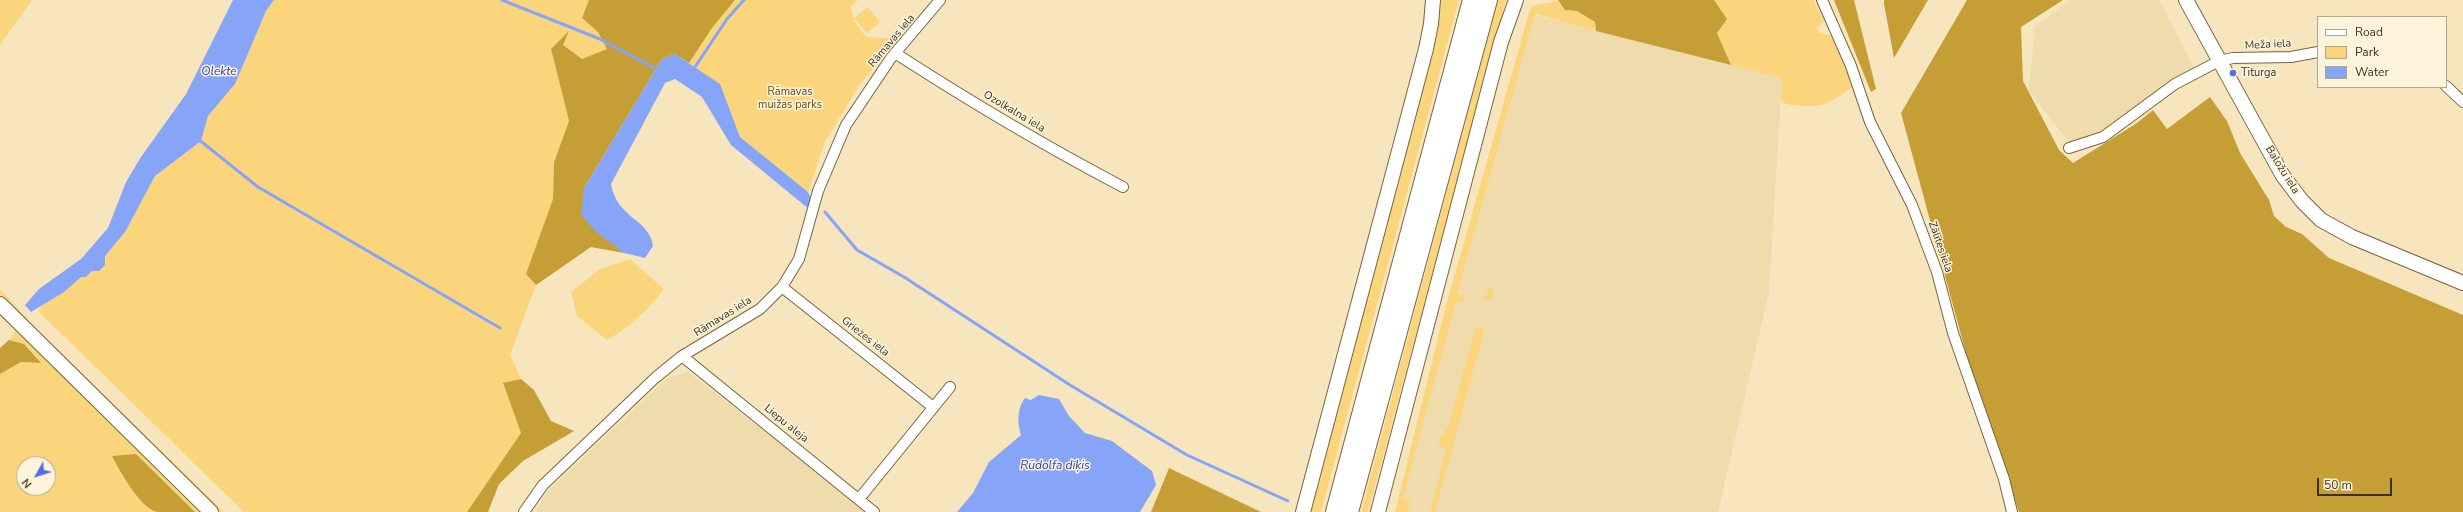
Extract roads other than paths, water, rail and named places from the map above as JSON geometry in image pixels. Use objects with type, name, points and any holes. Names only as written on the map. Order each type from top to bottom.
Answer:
[{"type":"highway","points":[[1335,512],[1472,0]]},
{"type":"highway","points":[[1349,512],[1488,0]]},
{"type":"main road","points":[[1303,512],[1426,49],[1431,24],[1433,0]]},
{"type":"main road","points":[[1378,512],[1502,42],[1516,0]]},
{"type":"main road","name":"Baložu iela","points":[[2186,0],[2283,176],[2302,201],[2321,220],[2352,237],[2463,283]]},
{"type":"main road","points":[[0,304],[211,512]]},
{"type":"street","name":"Rāmavas iela","points":[[524,512],[543,485],[655,378],[682,356],[760,309],[782,287],[800,259],[818,192],[846,126],[860,101],[895,53],[940,0]]},
{"type":"street","name":"Zālītes iela","points":[[1822,0],[1851,66],[1870,122],[1912,205],[1937,272],[1953,333],[2004,479],[2012,512]]},
{"type":"street","name":"Meža iela","points":[[2069,148],[2103,137],[2175,84],[2219,61],[2232,58],[2291,57],[2317,52]]},
{"type":"street","name":"Ozolkalna iela","points":[[895,53],[947,87],[1066,157],[1123,186]]},
{"type":"street","points":[[2447,87],[2463,102]]},
{"type":"street","name":"Griezes iela","points":[[782,287],[933,407]]},
{"type":"street","name":"Liepu aleja","points":[[682,356],[874,512]]},
{"type":"street","points":[[859,500],[950,387]]},
{"type":"water","name":"Olekte","points":[[233,0],[274,0],[266,11],[235,84],[208,116],[201,141],[155,176],[125,232],[105,256],[105,265],[99,271],[92,271],[86,277],[81,277],[64,292],[31,312],[25,305],[39,289],[81,259],[108,228],[126,182],[141,157],[186,94]]},
{"type":"water","points":[[675,54],[720,84],[740,137],[808,192],[813,203],[810,210],[731,145],[702,97],[675,79],[665,83],[611,184],[614,196],[620,205],[646,229],[653,246],[645,258],[624,253],[595,231],[581,214],[584,188],[662,59]]},
{"type":"water","name":"Rūdolfa dīķis","points":[[1039,395],[1059,399],[1069,416],[1085,433],[1112,441],[1152,471],[1156,485],[1140,512],[957,512],[973,493],[989,462],[1021,435],[1018,416],[1022,402],[1025,398],[1031,400]]},
{"type":"waterway","points":[[502,0],[600,39],[656,69]]},
{"type":"waterway","points":[[695,67],[727,19],[744,0]]},
{"type":"waterway","points":[[198,139],[258,187],[500,328]]},
{"type":"waterway","points":[[825,212],[857,250],[904,277],[1070,385],[1187,455],[1288,501]]},
{"type":"place","name":"Titurga","points":[[2233,73]]},
{"type":"park label","name":"Rāmavas muižas parks","points":[[790,98]]}]
